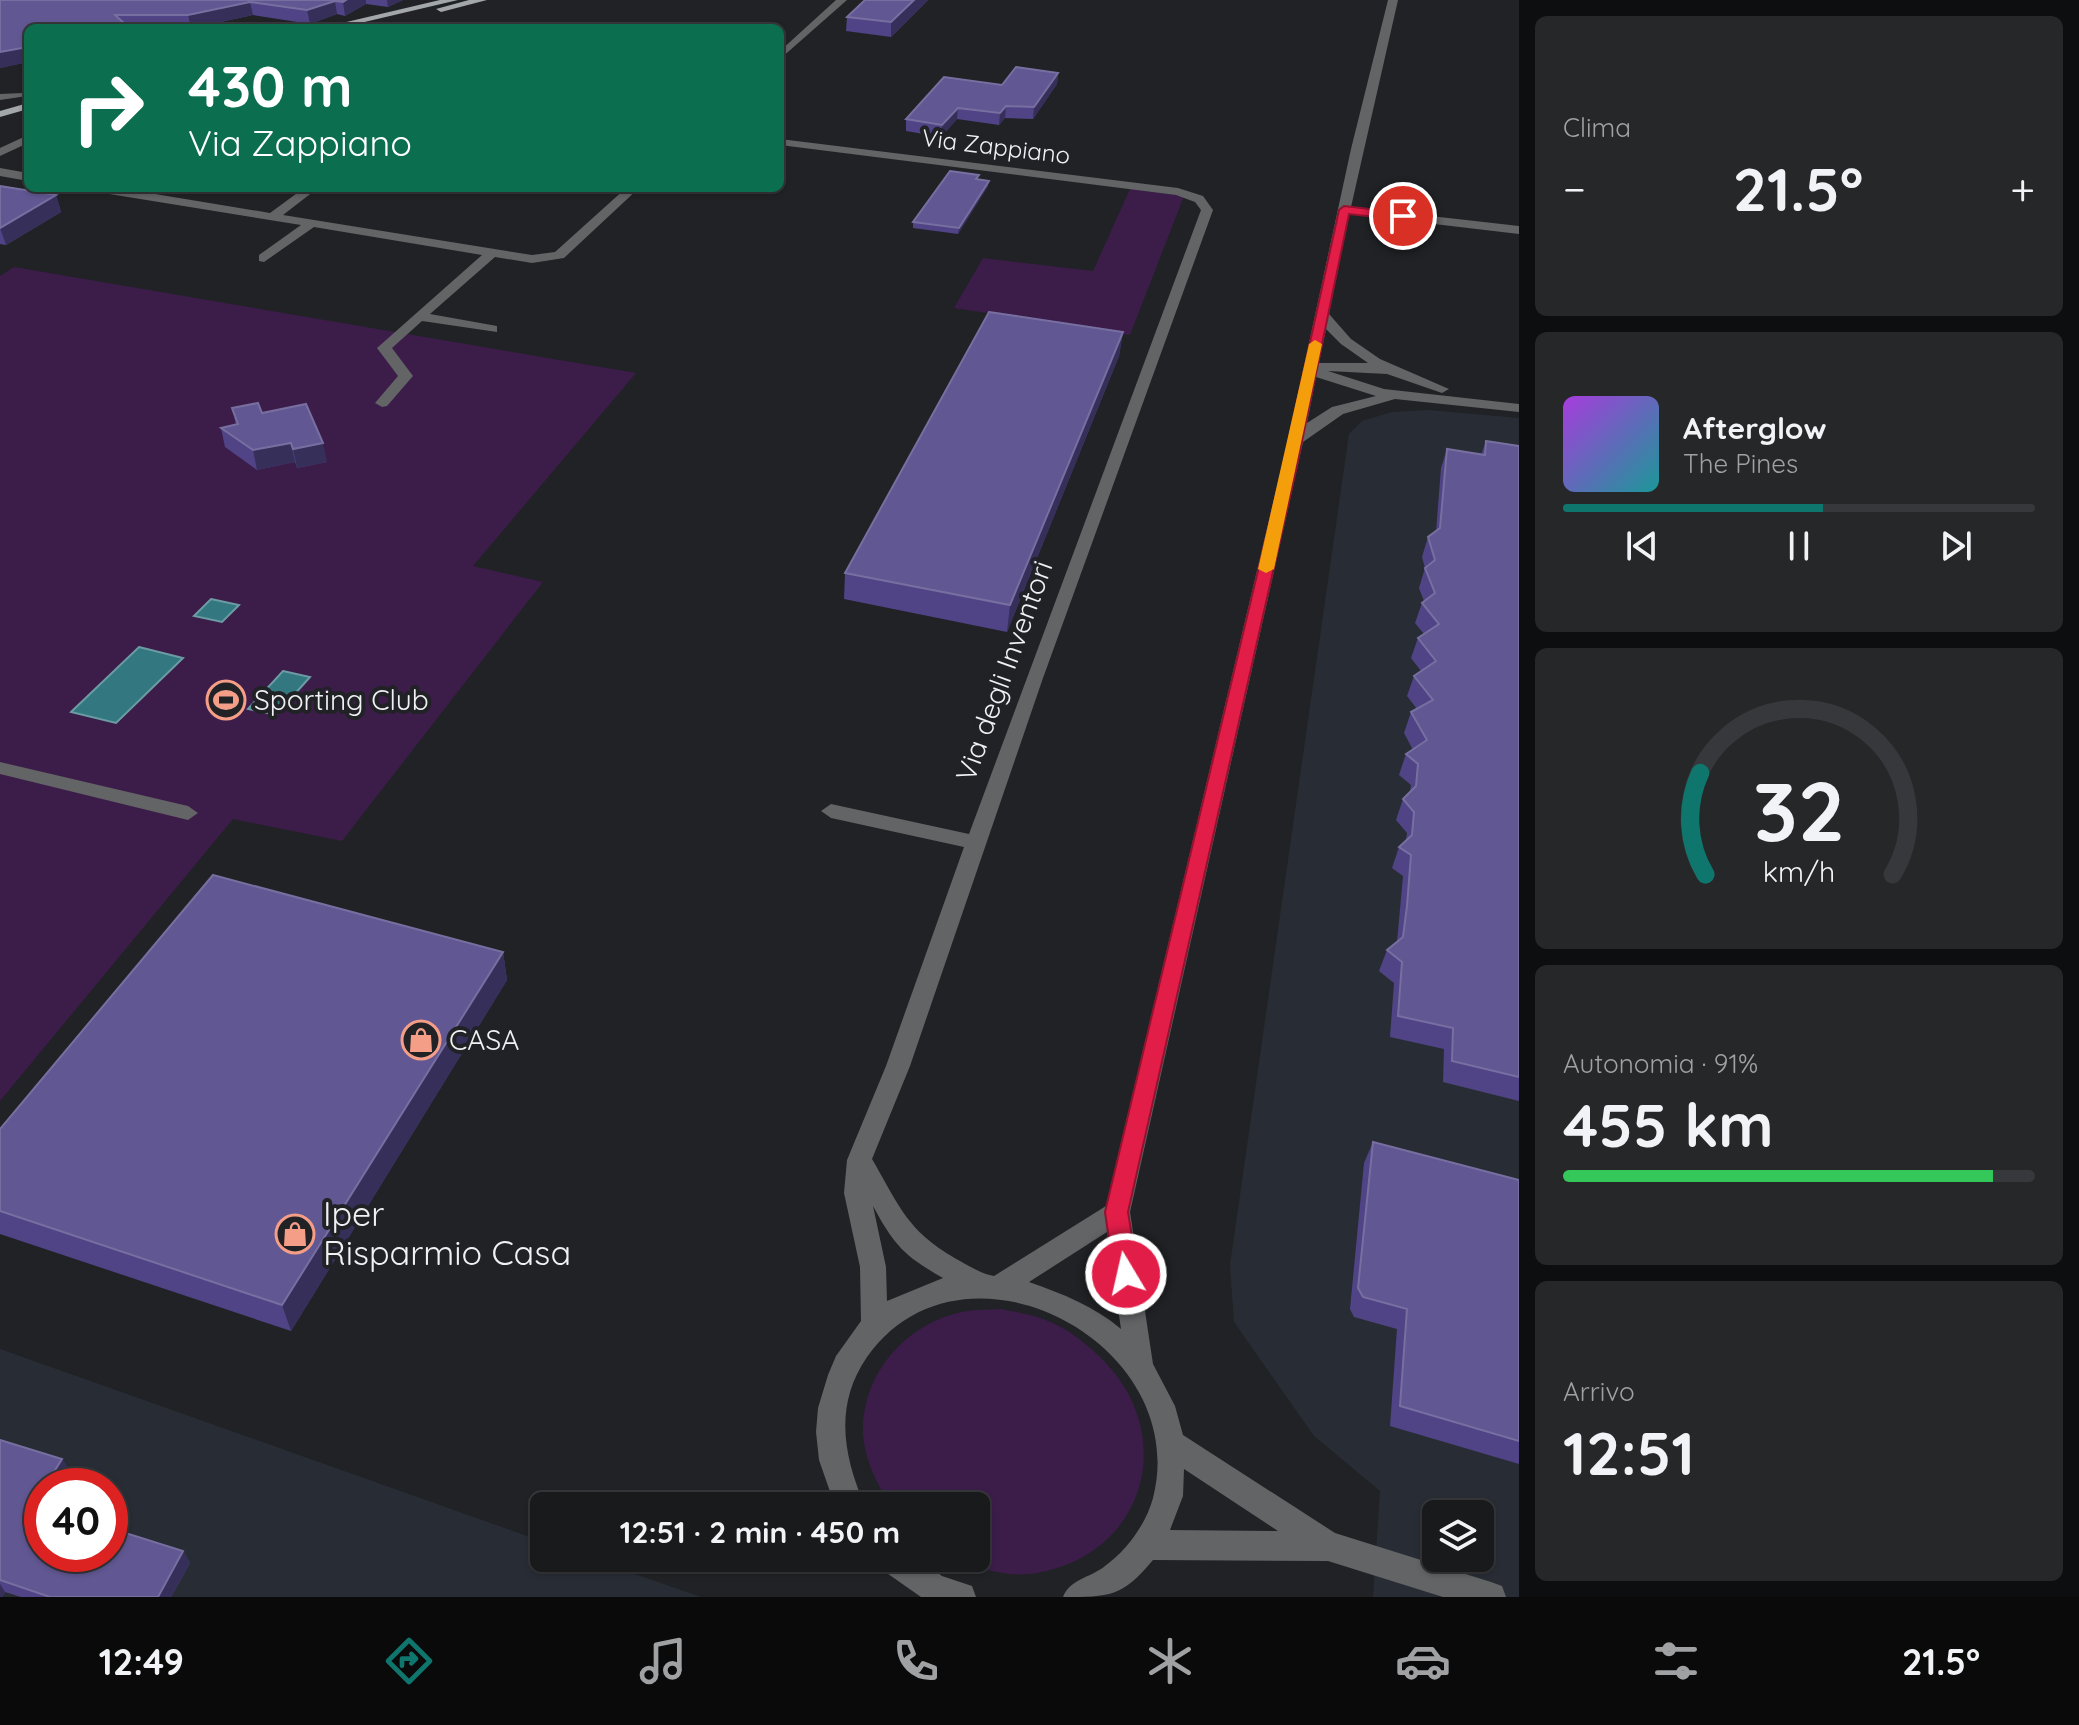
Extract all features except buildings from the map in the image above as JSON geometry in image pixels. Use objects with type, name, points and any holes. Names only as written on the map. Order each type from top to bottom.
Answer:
[{"type":"main road","points":[[344,24],[453,0]]},
{"type":"main road","points":[[377,24],[482,0]]},
{"type":"main road","points":[[0,99],[24,99]]},
{"type":"main road","points":[[0,114],[24,100]]},
{"type":"street","points":[[784,52],[842,0]]},
{"type":"street","points":[[1140,1367],[1117,1212],[1296,440],[1344,210],[1393,0]]},
{"type":"street","points":[[0,153],[24,140]]},
{"type":"street","name":"Via Zappiano","points":[[784,143],[1178,192],[1205,203]]},
{"type":"street","points":[[0,172],[24,176]]},
{"type":"street","points":[[121,192],[532,259],[559,255],[629,192]]},
{"type":"street","points":[[272,217],[306,192]]},
{"type":"street","name":"Via degli Inventori","points":[[875,1326],[873,1267],[857,1193],[859,1160],[898,1066],[1146,372],[1207,215],[1205,203]]},
{"type":"street","points":[[1344,210],[1519,230]]},
{"type":"street","points":[[264,258],[312,223]]},
{"type":"street","points":[[382,403],[406,376],[384,348],[492,253]]},
{"type":"street","points":[[1322,314],[1338,334],[1388,371]]},
{"type":"street","points":[[419,316],[492,329]]},
{"type":"street","points":[[1310,368],[1355,366],[1388,371],[1484,402]]},
{"type":"street","points":[[1310,368],[1328,379],[1362,389],[1519,408]]},
{"type":"street","points":[[1296,440],[1319,418],[1358,403],[1410,398],[1484,402]]},
{"type":"street","points":[[0,768],[188,813]]},
{"type":"street","points":[[831,811],[976,843]]},
{"type":"street","points":[[859,1160],[903,1236],[927,1256],[990,1286]]},
{"type":"street","points":[[990,1286],[1117,1212]]},
{"type":"street","points":[[845,1492],[832,1453],[830,1416],[837,1382],[853,1351],[875,1326],[905,1304],[941,1290],[990,1286],[1040,1294],[1078,1311],[1112,1335],[1140,1367],[1160,1404],[1171,1444],[1168,1497],[1147,1545],[1117,1577],[1078,1597]]},
{"type":"street","points":[[1171,1444],[1328,1546],[1491,1597]]},
{"type":"street","points":[[1147,1545],[1328,1546]]},
{"type":"street","points":[[912,1572],[944,1594]]},
{"type":"shaded area","points":[[1130,189],[1184,196],[1130,335],[954,308],[983,258],[1093,271]]},
{"type":"shaded area","name":"Sporting Club","points":[[14,267],[636,373],[473,566],[543,582],[342,841],[233,819],[0,1101],[0,276]]},
{"type":"shaded area","points":[[1428,410],[1519,418],[1519,1597],[1373,1597],[1380,1491],[1314,1436],[1234,1322],[1230,1265],[1349,434],[1362,421],[1392,412]]},
{"type":"shaded area","points":[[1001,1309],[1033,1316],[1073,1334],[1099,1356],[1124,1386],[1139,1419],[1144,1453],[1140,1486],[1126,1516],[1105,1541],[1075,1561],[1037,1573],[990,1571],[990,1492],[883,1492],[872,1471],[863,1432],[870,1391],[878,1373],[904,1341],[920,1329],[938,1320],[974,1310]]},
{"type":"shaded area","points":[[0,1349],[530,1537],[530,1572],[629,1572],[701,1597],[0,1597]]},
{"type":"water","points":[[211,599],[239,605],[222,622],[194,616]]},
{"type":"water","points":[[139,647],[183,658],[116,723],[71,712]]},
{"type":"water","points":[[283,671],[310,677],[276,715],[248,709]]},
{"type":"slow traffic","points":[[1266,569],[1315,344]]},
{"type":"place","name":"Sporting Club","points":[[226,700]]},
{"type":"place","name":"CASA","points":[[421,1040]]},
{"type":"place","name":"Iper Risparmio Casa","points":[[295,1234]]},
{"type":"route","points":[[1126,1274],[1117,1212],[1289,470],[1344,210],[1403,216]]}]
